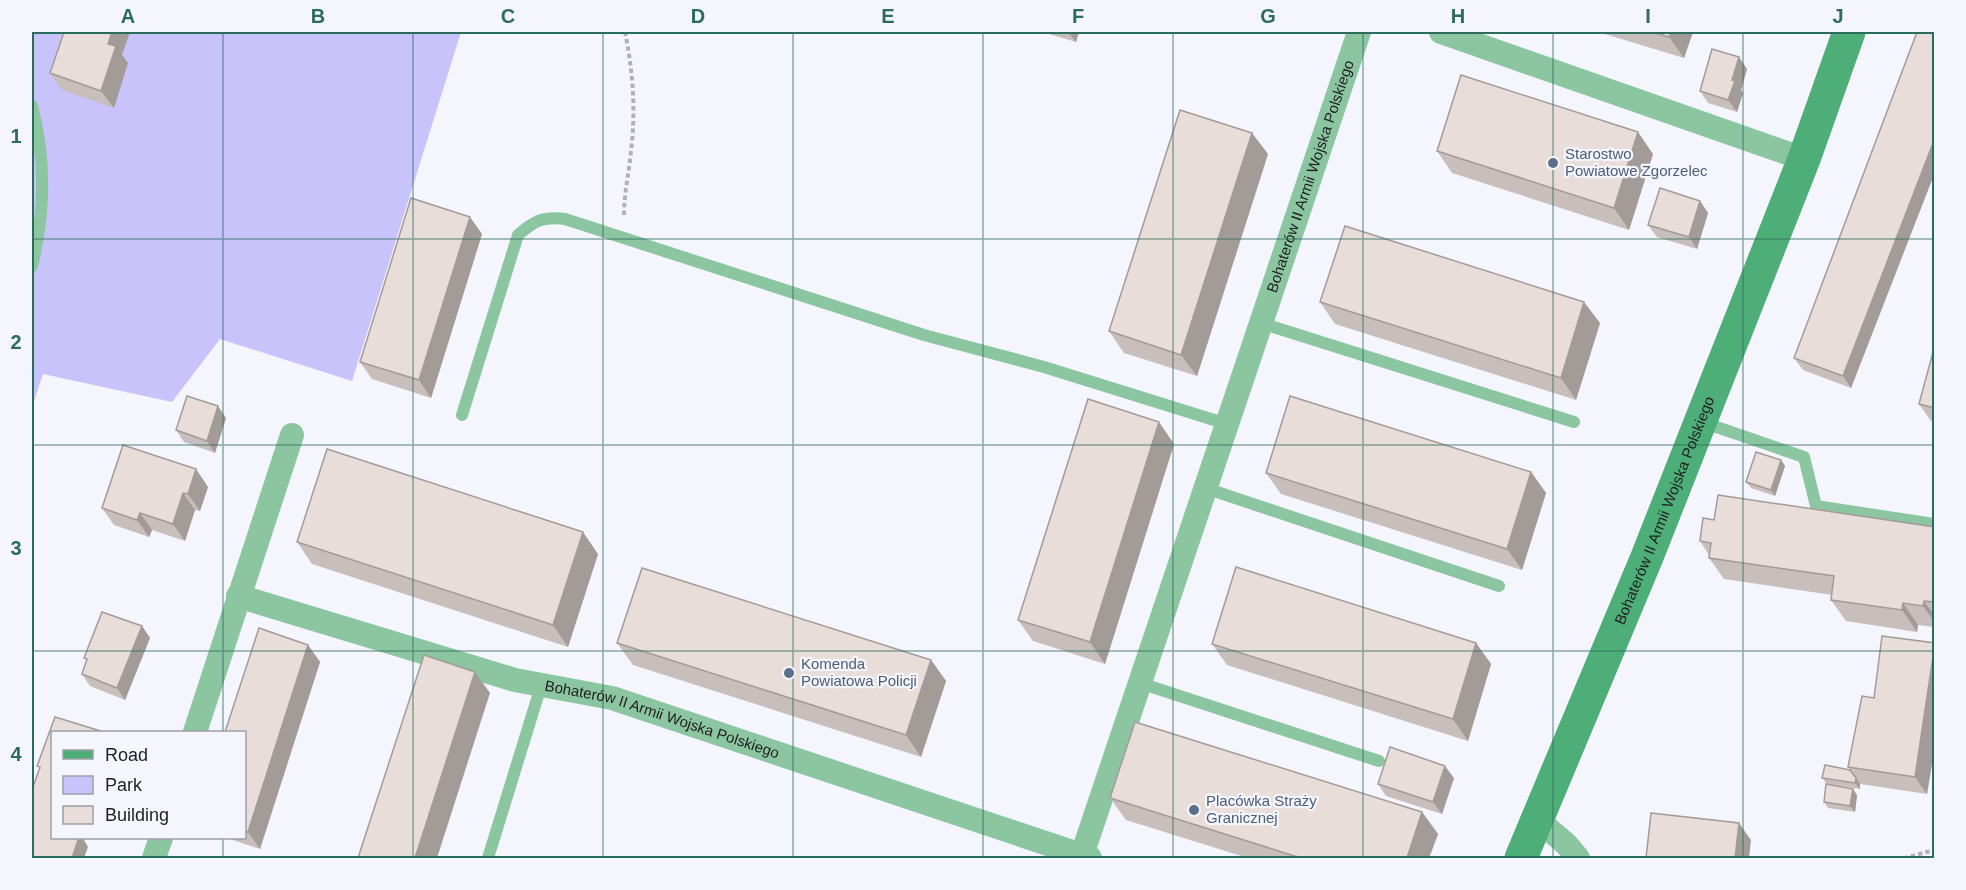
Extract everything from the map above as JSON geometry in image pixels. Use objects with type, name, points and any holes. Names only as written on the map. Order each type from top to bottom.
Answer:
[{"type":"street","name":"Bohaterów II Armii Wojska Polskiego","points":[[238,596],[541,686],[612,698],[1086,856],[1140,683],[1359,32]]},
{"type":"street","points":[[1441,32],[1804,159]]},
{"type":"street","name":"Bohaterów II Armii Wojska Polskiego","points":[[1521,858],[1700,421],[1804,159],[1849,32]]},
{"type":"street","points":[[196,729],[292,435]]},
{"type":"street","points":[[1538,820],[1566,844],[1578,858]]},
{"type":"street","points":[[154,858],[160,839]]},
{"type":"lane","points":[[32,106],[41,140],[43,206],[32,266]]},
{"type":"lane","points":[[462,415],[518,235],[534,221],[548,217],[565,219],[924,335],[1044,367],[1227,424]]},
{"type":"lane","points":[[1261,323],[1574,422]]},
{"type":"lane","points":[[1700,421],[1804,457],[1816,506],[1935,524]]},
{"type":"lane","points":[[1205,488],[1499,586]]},
{"type":"lane","points":[[1140,683],[1379,761]]},
{"type":"lane","points":[[488,858],[541,686]]},
{"type":"path","points":[[625,32],[633,72],[632,150],[624,199],[625,238]]},
{"type":"path","points":[[1881,858],[1905,858],[1935,850]]},
{"type":"green space","points":[[32,32],[461,32],[352,381],[220,339],[172,402],[43,374],[32,407]]},
{"type":"building","points":[[64,32],[112,32],[108,44],[116,46],[101,91],[50,73]]},
{"type":"building","points":[[1652,32],[1671,32],[1669,37]]},
{"type":"building","points":[[1917,32],[1935,32],[1935,138],[1843,376],[1794,358]]},
{"type":"building","points":[[1712,49],[1739,57],[1732,80],[1735,81],[1728,100],[1700,91]]},
{"type":"building","name":"Starostwo Powiatowe Zgorzelec","points":[[1461,75],[1638,132],[1614,208],[1437,151]]},
{"type":"building","points":[[1180,110],[1252,133],[1181,355],[1109,331]]},
{"type":"building","points":[[1660,188],[1700,201],[1689,237],[1648,225]]},
{"type":"building","points":[[411,198],[470,217],[419,380],[360,362]]},
{"type":"building","points":[[1345,226],[1584,302],[1561,378],[1320,302]]},
{"type":"building","points":[[1933,352],[1935,352],[1935,408],[1919,404]]},
{"type":"building","points":[[187,396],[218,406],[207,441],[176,430]]},
{"type":"building","points":[[1290,396],[1531,472],[1507,549],[1266,473]]},
{"type":"building","points":[[1088,399],[1159,422],[1090,642],[1018,620]]},
{"type":"building","points":[[123,445],[196,469],[188,494],[183,493],[173,524],[140,513],[137,520],[102,508]]},
{"type":"building","points":[[327,449],[583,532],[553,625],[297,542]]},
{"type":"building","points":[[1756,452],[1781,460],[1771,490],[1746,482]]},
{"type":"building","points":[[1718,495],[1935,527],[1935,602],[1924,601],[1923,606],[1903,603],[1902,610],[1831,600],[1834,576],[1709,558],[1711,543],[1700,541],[1703,518],[1714,520]]},
{"type":"building","points":[[1236,567],[1476,643],[1453,719],[1212,644]]},
{"type":"building","name":"Komenda Powiatowa Policji","points":[[642,568],[931,660],[906,735],[617,643]]},
{"type":"building","points":[[102,612],[142,626],[117,688],[82,674],[87,659],[84,658]]},
{"type":"building","points":[[259,628],[308,645],[248,832],[246,832],[246,731],[225,731]]},
{"type":"building","points":[[1882,636],[1935,643],[1915,777],[1848,767],[1862,696],[1874,698]]},
{"type":"building","points":[[424,655],[475,672],[415,858],[358,858]]},
{"type":"building","points":[[55,717],[101,731],[51,731],[51,839],[78,839],[72,858],[32,858],[32,790],[40,767],[37,766]]},
{"type":"building","points":[[1135,722],[1422,812],[1407,858],[1301,858],[1110,798]]},
{"type":"building","points":[[1390,747],[1445,766],[1433,802],[1378,784]]},
{"type":"building","points":[[1825,765],[1850,770],[1856,778],[1855,783],[1822,778]]},
{"type":"building","points":[[1826,784],[1853,789],[1850,806],[1824,802]]},
{"type":"building","points":[[1651,813],[1739,823],[1735,858],[1646,858]]},
{"type":"place","name":"Starostwo Powiatowe Zgorzelec","points":[[1553,163]]},
{"type":"place","name":"Komenda Powiatowa Policji","points":[[789,673]]},
{"type":"place","name":"Placówka Straży Granicznej","points":[[1194,810]]}]
